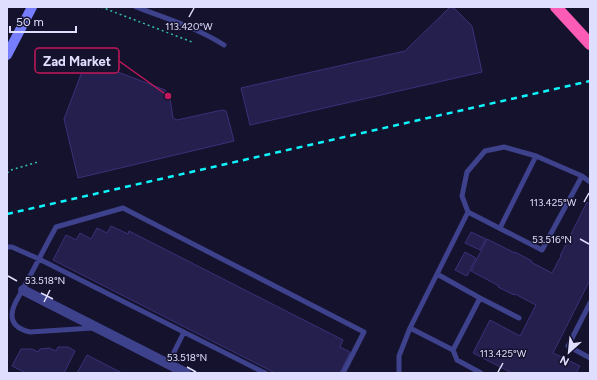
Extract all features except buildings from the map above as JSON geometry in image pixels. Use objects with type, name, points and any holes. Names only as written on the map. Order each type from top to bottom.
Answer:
[{"type":"highway","points":[[550,7],[578,31]]},
{"type":"highway","points":[[556,7],[590,44]]},
{"type":"main road","points":[[7,56],[32,7]]},
{"type":"street","points":[[23,290],[186,373]]},
{"type":"lane","points":[[136,7],[196,30],[212,37],[224,45]]},
{"type":"lane","points":[[582,176],[542,250],[468,212],[462,196],[467,172],[485,151],[504,147],[536,156],[582,176],[590,182]]},
{"type":"lane","points":[[500,228],[536,156]]},
{"type":"lane","points":[[98,328],[30,332],[17,327],[13,322],[12,314],[14,305],[56,227],[123,208],[364,332],[343,373]]},
{"type":"lane","points":[[398,373],[399,356],[410,328],[468,212]]},
{"type":"lane","points":[[7,247],[12,247],[39,259],[265,373]]},
{"type":"lane","points":[[437,274],[519,318]]},
{"type":"lane","points":[[480,298],[453,350],[456,360],[481,373]]},
{"type":"lane","points":[[590,303],[568,346],[590,358]]},
{"type":"lane","points":[[410,328],[453,350]]},
{"type":"lane","points":[[168,364],[184,332]]},
{"type":"path","points":[[101,7],[192,42]]},
{"type":"path","points":[[7,173],[11,170],[38,162]]},
{"type":"railway","points":[[7,214],[590,81]]},
{"type":"place","name":"Zad Market","points":[[168,96]]}]
